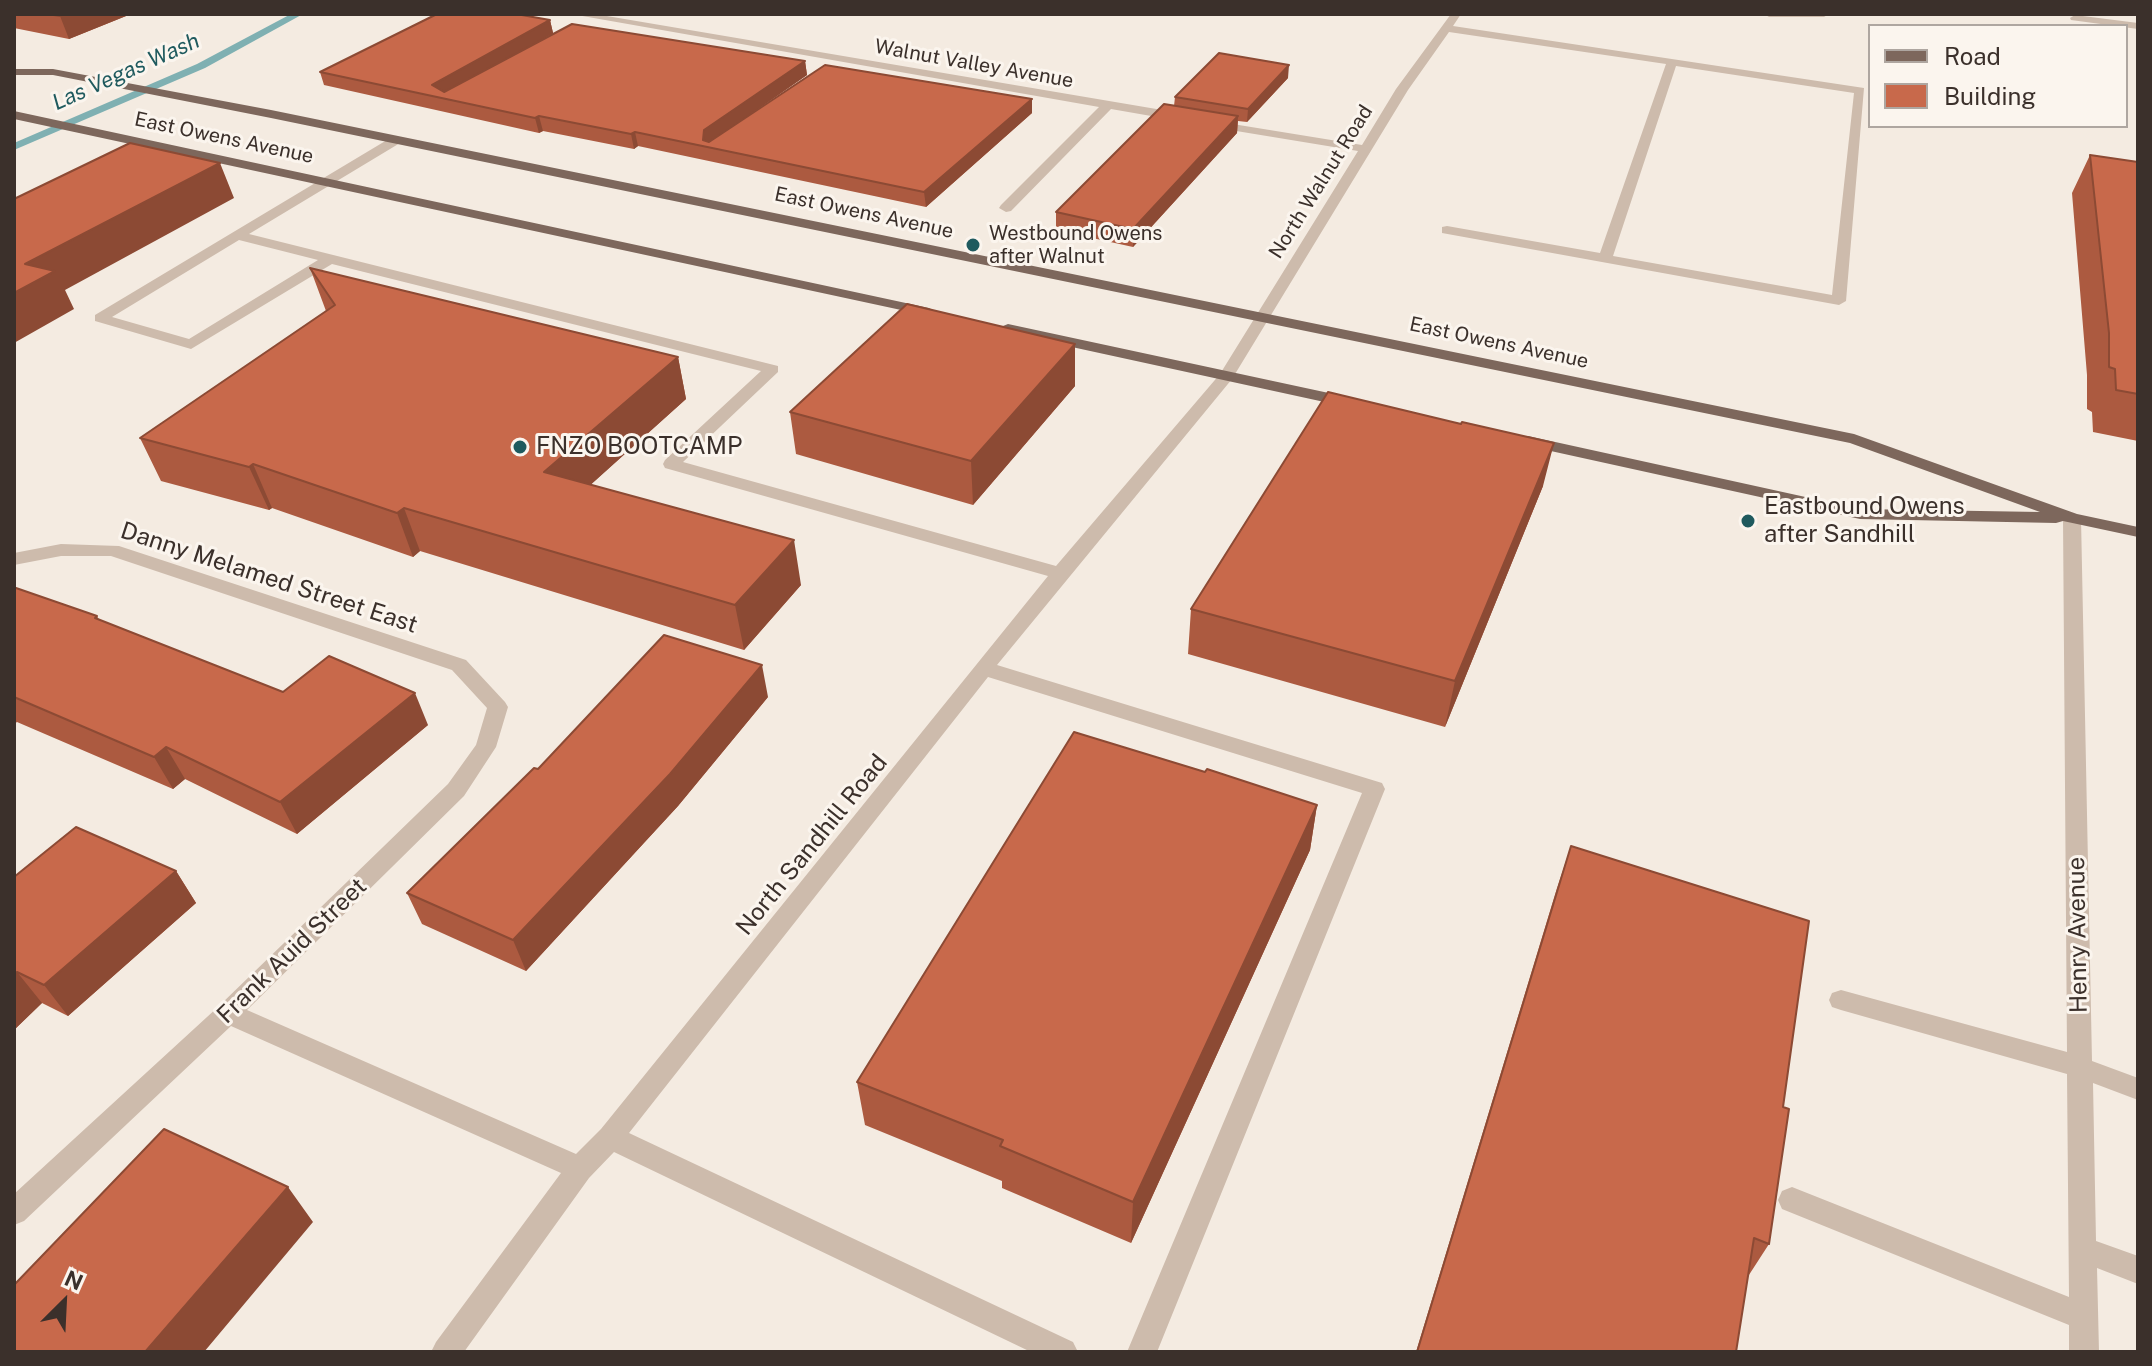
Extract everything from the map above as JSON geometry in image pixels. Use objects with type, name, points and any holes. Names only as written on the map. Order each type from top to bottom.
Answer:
[{"type":"main road","name":"East Owens Avenue","points":[[14,72],[53,72],[271,114],[1854,439],[2072,518],[2138,532]]},
{"type":"main road","name":"East Owens Avenue","points":[[14,115],[945,315]]},
{"type":"main road","points":[[991,325],[1375,408]]},
{"type":"main road","name":"East Owens Avenue","points":[[1516,439],[1860,514],[2072,518]]},
{"type":"street","name":"North Walnut Road","points":[[1226,376],[1402,89],[1456,14]]},
{"type":"street","points":[[1769,14],[1824,14]]},
{"type":"street","name":"Walnut Valley Avenue","points":[[579,20],[596,17],[1366,149]]},
{"type":"street","points":[[2075,18],[2122,24]]},
{"type":"street","points":[[1446,28],[1860,90],[1839,301],[1447,230]]},
{"type":"street","points":[[829,68],[842,59]]},
{"type":"street","points":[[1605,259],[1672,62]]},
{"type":"street","points":[[1006,208],[1108,105]]},
{"type":"street","points":[[332,258],[191,344],[100,318],[396,140]]},
{"type":"street","points":[[238,236],[772,369],[671,464],[1060,573]]},
{"type":"street","name":"North Sandhill Road","points":[[446,1352],[580,1169],[610,1137],[1060,573],[1226,376]]},
{"type":"street","name":"Henry Avenue","points":[[2072,518],[2084,1352]]},
{"type":"street","name":"Danny Melamed Street East","points":[[14,559],[61,550],[113,550],[459,665]]},
{"type":"street","name":"Frank Auid Street","points":[[14,1212],[228,1013],[456,790],[486,747],[498,707],[459,665]]},
{"type":"street","points":[[986,669],[1374,789],[1142,1352]]},
{"type":"street","points":[[1841,1000],[2080,1067],[2138,1089]]},
{"type":"street","points":[[228,1013],[580,1169]]},
{"type":"street","points":[[610,1137],[1063,1352]]},
{"type":"street","points":[[1792,1200],[2084,1317]]},
{"type":"street","points":[[2083,1249],[2138,1270]]},
{"type":"building","points":[[437,14],[516,14],[550,20],[432,85],[444,92],[572,24],[805,61],[704,130],[703,140],[709,142],[825,65],[1032,99],[924,192],[635,132],[631,134],[539,116],[535,118],[320,72]]},
{"type":"building","points":[[1219,53],[1289,65],[1248,109],[1175,97]]},
{"type":"building","points":[[1164,104],[1238,116],[1133,229],[1056,212]]},
{"type":"building","points":[[130,143],[220,163],[25,264],[55,271],[14,293],[14,199]]},
{"type":"building","points":[[2090,155],[2138,162],[2138,394],[2116,390],[2115,369],[2109,367],[2109,333]]},
{"type":"building","points":[[310,268],[678,357],[544,472],[794,540],[735,605],[404,508],[397,513],[253,464],[249,467],[140,438],[335,305]]},
{"type":"building","points":[[907,304],[1075,344],[971,461],[790,412]]},
{"type":"building","points":[[1328,392],[1554,443],[1455,681],[1191,609]]},
{"type":"building","points":[[16,588],[97,616],[95,618],[283,692],[329,656],[415,693],[280,802],[166,747],[154,757],[14,697]]},
{"type":"building","points":[[664,635],[762,665],[670,774],[513,940],[407,893],[534,768],[538,769]]},
{"type":"building","points":[[1074,732],[1205,772],[1207,769],[1317,805],[1133,1202],[1000,1146],[1003,1140],[857,1082]]},
{"type":"building","points":[[76,827],[176,871],[44,985],[17,972],[14,975],[14,877]]},
{"type":"building","points":[[1571,846],[1809,921],[1783,1107],[1789,1109],[1769,1244],[1754,1238],[1736,1352],[1417,1352]]},
{"type":"building","points":[[164,1129],[288,1187],[145,1352],[14,1352],[14,1285]]},
{"type":"waterway","name":"Las Vegas Wash","points":[[14,147],[201,66],[298,14]]},
{"type":"place","name":"Westbound Owens after Walnut","points":[[973,245]]},
{"type":"place","name":"FNZO BOOTCAMP","points":[[520,447]]},
{"type":"place","name":"Eastbound Owens after Sandhill","points":[[1748,521]]}]
